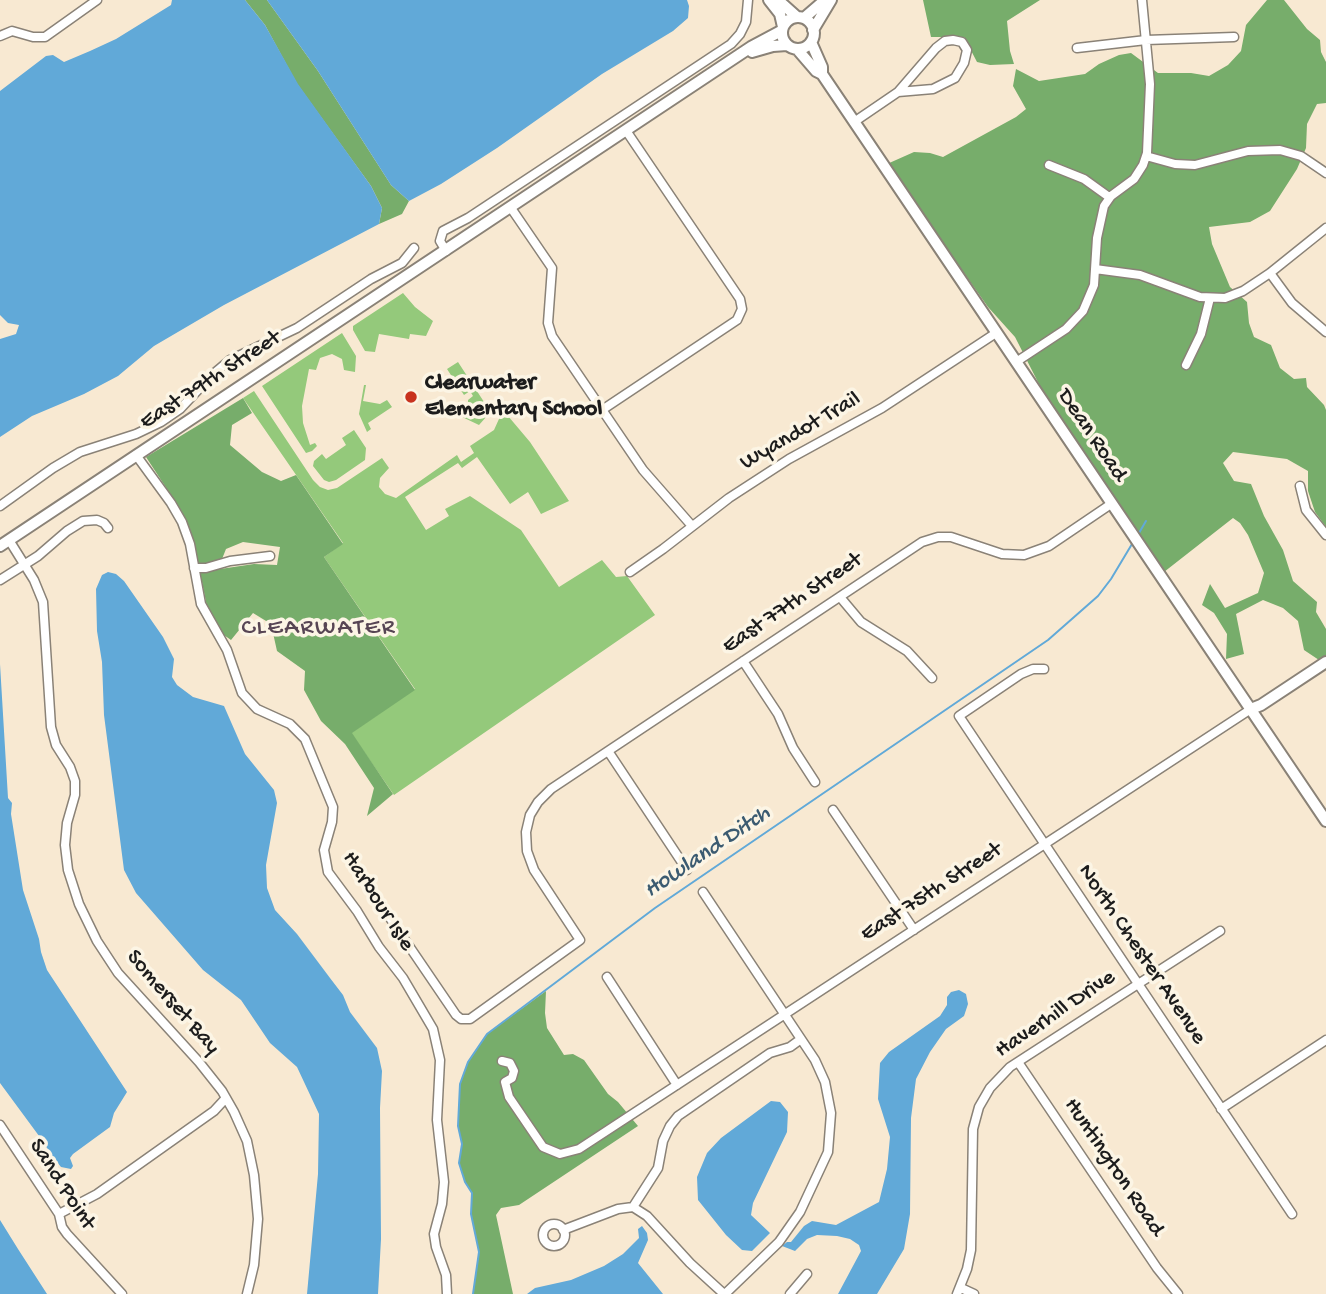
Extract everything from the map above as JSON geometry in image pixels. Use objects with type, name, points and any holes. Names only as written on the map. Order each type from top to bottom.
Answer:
[{"type":"street","points":[[0,36],[12,31],[33,37],[45,37],[97,0]]},
{"type":"street","points":[[446,251],[440,241],[443,231],[464,221],[731,44],[740,34],[747,16],[748,0]]},
{"type":"street","points":[[769,0],[780,14],[782,29],[792,47],[804,48],[831,0]]},
{"type":"street","points":[[778,0],[811,24],[812,36]]},
{"type":"street","points":[[782,29],[790,19],[800,18],[825,0]]},
{"type":"street","points":[[1016,362],[1078,318],[1091,297],[1096,269],[1098,229],[1104,206],[1109,197],[1134,179],[1146,156],[1150,84],[1142,0]]},
{"type":"street","name":"East 79th Street","points":[[4,543],[782,29]]},
{"type":"street","name":"Dean Road","points":[[812,36],[822,74]]},
{"type":"street","points":[[1077,48],[1146,40],[1234,37]]},
{"type":"street","points":[[854,122],[898,92],[941,44],[953,40],[965,46],[965,62],[950,82],[933,89],[898,92]]},
{"type":"street","name":"East 79th Street","points":[[746,53],[792,47]]},
{"type":"street","name":"Dean Road","points":[[792,47],[822,74],[1326,821]]},
{"type":"street","points":[[602,410],[737,320],[742,310],[740,299],[627,132]]},
{"type":"street","points":[[1146,156],[1175,164],[1195,165],[1248,151],[1270,149],[1301,156],[1326,173]]},
{"type":"street","points":[[1049,165],[1084,179],[1109,197]]},
{"type":"street","points":[[511,208],[552,268],[548,323],[551,334],[646,474],[692,526]]},
{"type":"street","points":[[1096,269],[1140,275],[1196,296],[1210,298],[1234,295],[1270,273],[1326,228]]},
{"type":"street","points":[[0,506],[52,468],[80,452],[145,431],[161,422],[180,409],[230,360],[297,328],[371,279],[393,269],[409,257],[414,248]]},
{"type":"street","points":[[1270,273],[1292,303],[1326,332]]},
{"type":"street","points":[[1186,365],[1202,334],[1210,298]]},
{"type":"street","name":"Wyandot Trail","points":[[630,572],[729,498],[789,459],[882,408],[996,333]]},
{"type":"street","name":"Harbour Isle","points":[[136,455],[181,520],[190,544],[201,604],[227,650],[242,693],[257,709],[290,724],[305,739],[332,807],[332,822],[324,850],[328,872],[403,978],[433,1029],[440,1060],[437,1126],[444,1179],[442,1204],[434,1234],[446,1275],[447,1294]]},
{"type":"street","points":[[1300,486],[1306,510],[1326,535]]},
{"type":"street","name":"East 77th Street","points":[[360,874],[447,1003],[461,1019],[475,1016],[580,940],[530,863],[526,845],[527,826],[533,808],[543,796],[916,545],[931,539],[951,537],[1002,554],[1024,555],[1049,546],[1111,504]]},
{"type":"street","points":[[0,580],[82,521],[97,520],[108,528]]},
{"type":"street","name":"Somerset Bay","points":[[4,543],[24,565],[43,602],[53,736],[72,770],[75,781],[75,795],[67,823],[65,845],[66,864],[76,897],[97,941],[118,973],[199,1062],[226,1098],[247,1141],[256,1189],[257,1245],[247,1294]]},
{"type":"street","points":[[194,568],[270,556]]},
{"type":"street","points":[[840,597],[864,625],[900,645],[914,656],[932,678]]},
{"type":"street","points":[[743,661],[778,714],[793,748],[815,782]]},
{"type":"street","name":"East 75th Street","points":[[502,1061],[510,1063],[514,1069],[512,1078],[505,1082],[512,1101],[543,1147],[560,1154],[579,1149],[1326,662]]},
{"type":"street","name":"North Chester Avenue","points":[[1044,669],[1033,668],[1021,674],[959,716],[1292,1214]]},
{"type":"street","points":[[608,751],[687,870]]},
{"type":"street","points":[[833,810],[914,930]]},
{"type":"street","points":[[563,1230],[618,1209],[633,1207],[647,1216],[690,1263],[725,1294],[766,1256],[791,1226],[820,1174],[828,1152],[832,1124],[828,1092],[818,1066],[703,892]]},
{"type":"street","name":"Haverhill Drive","points":[[959,1291],[967,1269],[972,1240],[972,1145],[975,1120],[990,1088],[1005,1071],[1018,1062],[1220,931]]},
{"type":"street","points":[[607,977],[677,1085]]},
{"type":"street","points":[[633,1207],[657,1168],[663,1141],[678,1116],[770,1053],[790,1047],[801,1039]]},
{"type":"street","points":[[1221,1109],[1326,1040]]},
{"type":"street","name":"Huntington Road","points":[[1018,1062],[1157,1268],[1178,1294]]},
{"type":"street","points":[[59,1214],[97,1194],[214,1111],[226,1098]]},
{"type":"street","name":"Sand Point","points":[[0,1125],[59,1214],[66,1234],[122,1294]]},
{"type":"street","points":[[790,1294],[807,1274]]},
{"type":"street","points":[[959,1291],[974,1294]]},
{"type":"green space","points":[[245,0],[267,0],[318,71],[391,185],[409,201],[402,214],[379,224],[382,208],[371,186],[297,84],[265,25]]},
{"type":"green space","points":[[923,0],[1040,0],[1007,21],[1014,64],[990,65],[977,62],[964,37],[931,37]]},
{"type":"green space","points":[[1267,0],[1284,0],[1307,29],[1320,40],[1321,52],[1326,62],[1326,103],[1317,104],[1307,124],[1306,148],[1297,169],[1270,211],[1250,222],[1209,227],[1212,244],[1230,287],[1247,302],[1249,323],[1254,337],[1271,345],[1280,368],[1294,379],[1306,378],[1307,387],[1326,410],[1326,527],[1315,512],[1308,491],[1308,471],[1287,459],[1233,452],[1223,463],[1234,481],[1251,484],[1264,516],[1283,550],[1293,581],[1317,602],[1316,612],[1326,629],[1326,655],[1319,660],[1304,650],[1298,621],[1283,608],[1263,600],[1236,614],[1244,654],[1226,659],[1227,634],[1214,613],[1202,605],[1210,584],[1225,608],[1258,593],[1264,573],[1240,523],[1233,518],[1164,572],[1042,390],[1015,337],[988,307],[887,164],[914,152],[943,157],[1016,117],[1026,109],[1013,86],[1016,69],[1039,81],[1085,74],[1099,64],[1131,53],[1158,73],[1209,76],[1228,65],[1241,51],[1246,25]]},
{"type":"green space","points":[[403,293],[433,321],[426,336],[410,334],[409,339],[379,334],[375,352],[365,351],[353,326]]},
{"type":"green space","points":[[342,333],[356,356],[355,372],[344,370],[342,359],[332,354],[320,358],[316,370],[309,369],[302,406],[303,423],[310,445],[315,443],[317,446],[306,453],[262,386]]},
{"type":"green space","points":[[458,362],[486,405],[487,416],[479,425],[457,412],[468,405],[468,400],[473,396],[470,391],[464,395],[447,369]]},
{"type":"green space","points":[[364,385],[363,401],[380,404],[387,400],[392,407],[368,423],[371,429],[367,432],[359,414]]},
{"type":"green space","points":[[254,391],[320,487],[328,490],[337,488],[382,458],[389,468],[380,478],[379,487],[385,494],[396,498],[457,455],[461,462],[474,453],[470,446],[494,430],[503,410],[530,442],[569,501],[541,514],[528,492],[510,504],[477,457],[462,468],[458,463],[405,497],[426,530],[449,516],[445,509],[470,496],[521,530],[559,587],[602,560],[616,577],[627,576],[655,615],[394,795],[351,733],[415,689],[324,557],[343,543],[243,398]]},
{"type":"green space","points":[[243,398],[252,413],[232,425],[230,445],[262,472],[281,481],[296,475],[343,544],[324,557],[415,690],[352,733],[393,794],[367,816],[374,788],[345,744],[321,721],[304,690],[305,671],[277,651],[271,624],[253,613],[231,640],[221,633],[207,607],[200,572],[254,564],[277,565],[280,547],[243,542],[226,549],[222,559],[207,564],[196,563],[193,543],[182,512],[146,457]]},
{"type":"green space","points":[[354,430],[366,448],[365,460],[336,480],[324,480],[313,466],[314,461],[322,454],[326,459],[346,445],[342,438]]},
{"type":"green space","points":[[546,991],[547,1028],[564,1055],[573,1054],[584,1060],[608,1094],[638,1126],[519,1205],[501,1208],[496,1215],[513,1294],[473,1294],[479,1252],[471,1214],[472,1193],[459,1163],[462,1144],[458,1126],[460,1084],[468,1062],[487,1034]]},
{"type":"water","points":[[172,0],[245,0],[265,25],[298,84],[371,186],[382,208],[379,224],[224,305],[154,346],[118,376],[32,416],[0,437],[0,339],[16,334],[19,325],[8,323],[0,315],[0,91],[46,56],[53,55],[64,62],[90,51],[116,39],[171,5]]},
{"type":"water","points":[[267,0],[687,0],[689,6],[688,18],[673,31],[602,74],[497,148],[409,201],[391,185],[318,71]]},
{"type":"water","points":[[108,572],[116,574],[124,581],[163,637],[174,659],[172,677],[177,685],[193,697],[224,706],[245,754],[274,790],[277,803],[266,865],[267,888],[275,910],[297,934],[343,995],[350,1012],[377,1048],[382,1071],[378,1294],[307,1294],[318,1174],[319,1114],[297,1067],[270,1043],[241,1000],[203,970],[136,893],[124,870],[104,715],[102,662],[97,631],[96,589],[102,575]]},
{"type":"water","points":[[0,664],[8,798],[12,803],[11,814],[23,890],[41,952],[47,970],[127,1092],[114,1113],[110,1127],[70,1158],[73,1166],[71,1169],[61,1167],[0,1083]]},
{"type":"water","points":[[959,990],[966,994],[968,1004],[964,1016],[946,1029],[916,1079],[911,1118],[910,1214],[904,1249],[877,1294],[838,1294],[861,1251],[859,1245],[850,1239],[817,1235],[807,1239],[795,1251],[782,1246],[791,1242],[804,1226],[812,1221],[836,1225],[879,1202],[887,1169],[890,1137],[878,1099],[880,1063],[889,1052],[940,1016],[947,1005],[947,997],[951,992]]},
{"type":"water","points":[[771,1101],[780,1102],[788,1112],[787,1132],[753,1203],[751,1215],[770,1233],[752,1251],[742,1250],[726,1235],[698,1200],[697,1177],[707,1153],[721,1138]]},
{"type":"water","points":[[0,1220],[18,1249],[47,1294],[0,1294]]},
{"type":"water","points":[[642,1226],[648,1240],[638,1263],[663,1294],[527,1294],[535,1288],[571,1280],[604,1266],[623,1254],[639,1238],[638,1229]]},
{"type":"waterway","name":"Howland Ditch","points":[[1139,533],[1146,521]]},
{"type":"waterway","name":"Howland Ditch","points":[[473,1294],[479,1252],[471,1214],[472,1193],[459,1163],[462,1144],[458,1126],[460,1084],[468,1062],[487,1034],[655,908],[1048,640],[1098,596],[1132,544]]},
{"type":"place","name":"Clearwater Elementary School","points":[[411,397]]},
{"type":"district","name":"CLEARWATER","points":[[319,629]]}]
